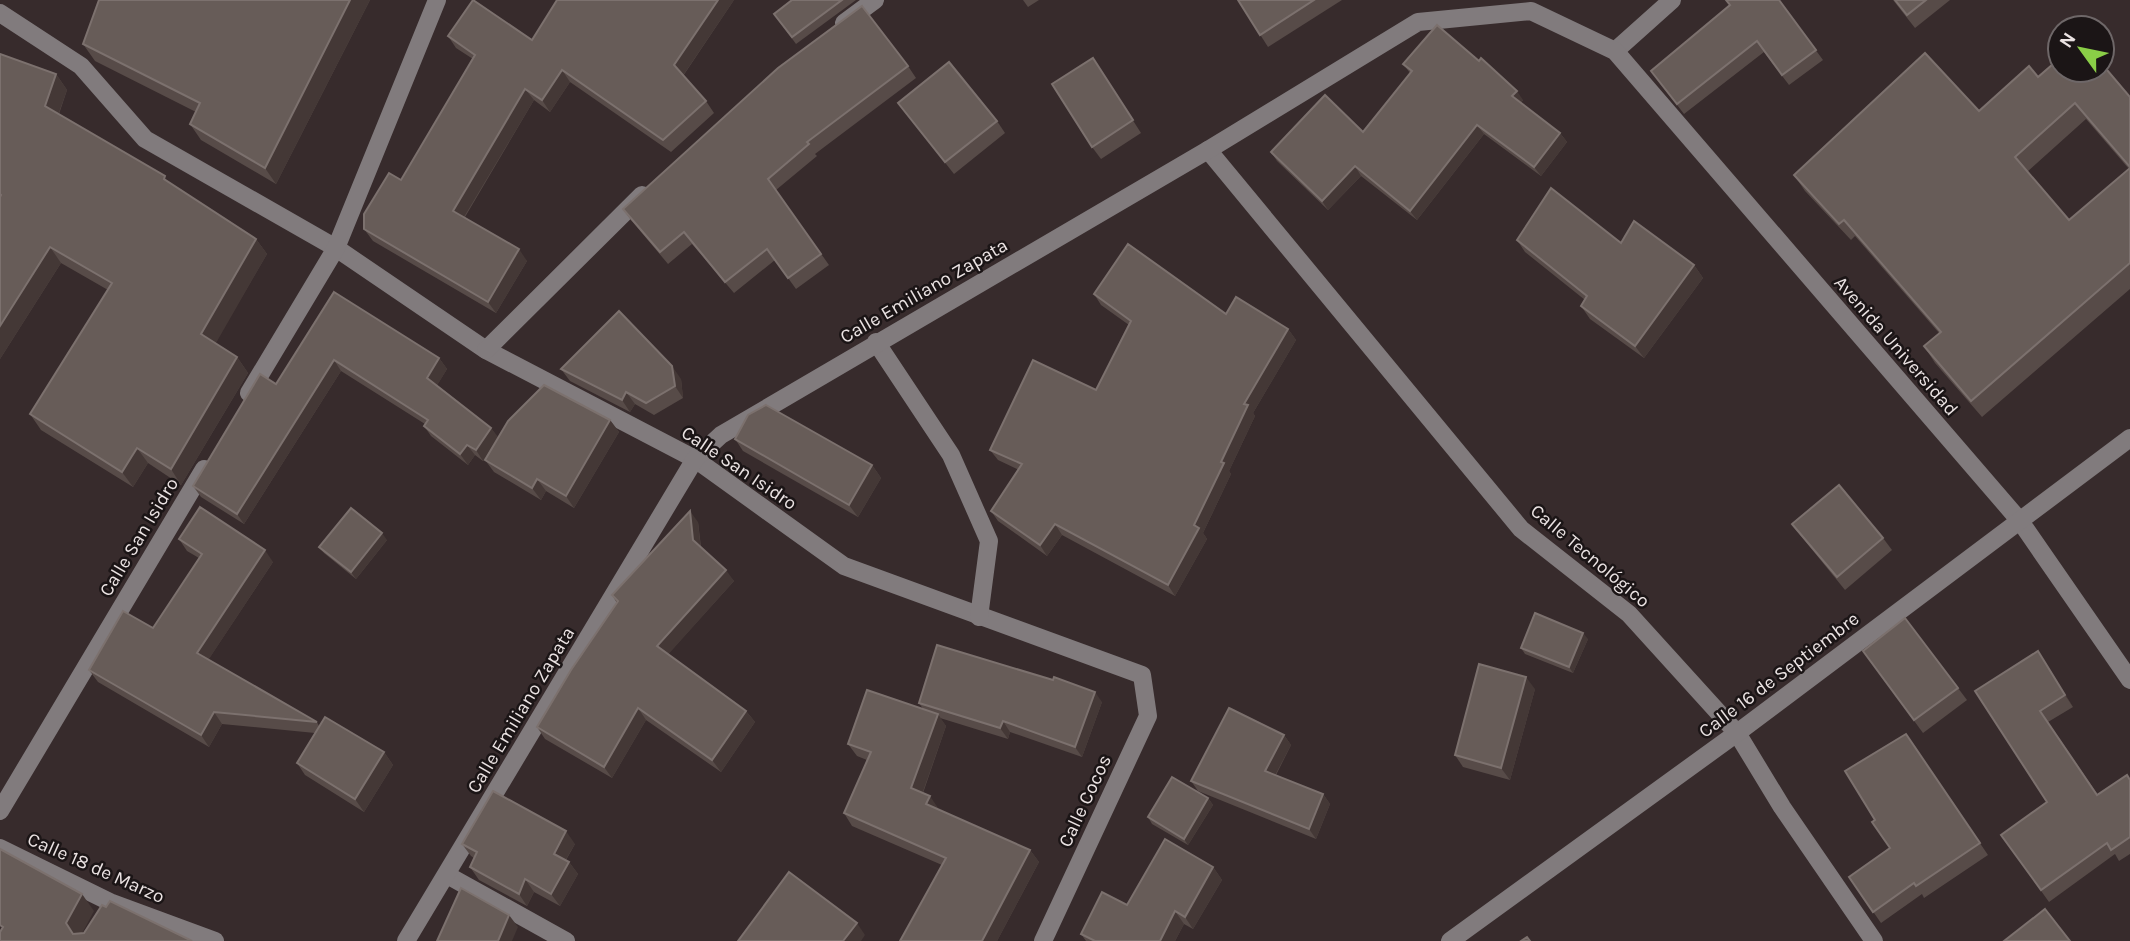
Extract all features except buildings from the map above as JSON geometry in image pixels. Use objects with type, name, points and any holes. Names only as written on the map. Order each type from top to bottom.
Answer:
[{"type":"street","points":[[243,404],[336,248],[437,0]]},
{"type":"street","points":[[834,30],[875,0]]},
{"type":"street","points":[[1615,51],[1671,0]]},
{"type":"street","name":"Calle Emiliano Zapata","points":[[406,941],[695,459],[721,435],[1208,150],[1418,22],[1531,11],[1615,51]]},
{"type":"street","name":"Calle San Isidro","points":[[0,13],[81,66],[145,139],[336,248],[486,350],[695,459],[844,566],[1142,675]]},
{"type":"street","name":"Avenida Universidad","points":[[1615,51],[2020,521],[2130,680]]},
{"type":"street","name":"Calle Tecnológico","points":[[1208,150],[1521,529],[1629,614],[1737,733],[1782,807],[1874,941]]},
{"type":"street","points":[[486,350],[654,183]]},
{"type":"street","points":[[876,342],[951,454],[989,541],[979,617]]},
{"type":"street","name":"Calle 16 de Septiembre","points":[[1450,941],[1737,733],[2130,438]]},
{"type":"street","name":"Calle San Isidro","points":[[0,811],[215,452]]},
{"type":"street","name":"Calle Cocos","points":[[1043,941],[1148,716],[1142,675]]},
{"type":"street","name":"Calle 18 de Marzo","points":[[0,848],[112,903],[215,941]]},
{"type":"street","points":[[447,876],[566,941]]},
{"type":"street","points":[[101,922],[112,903]]}]
